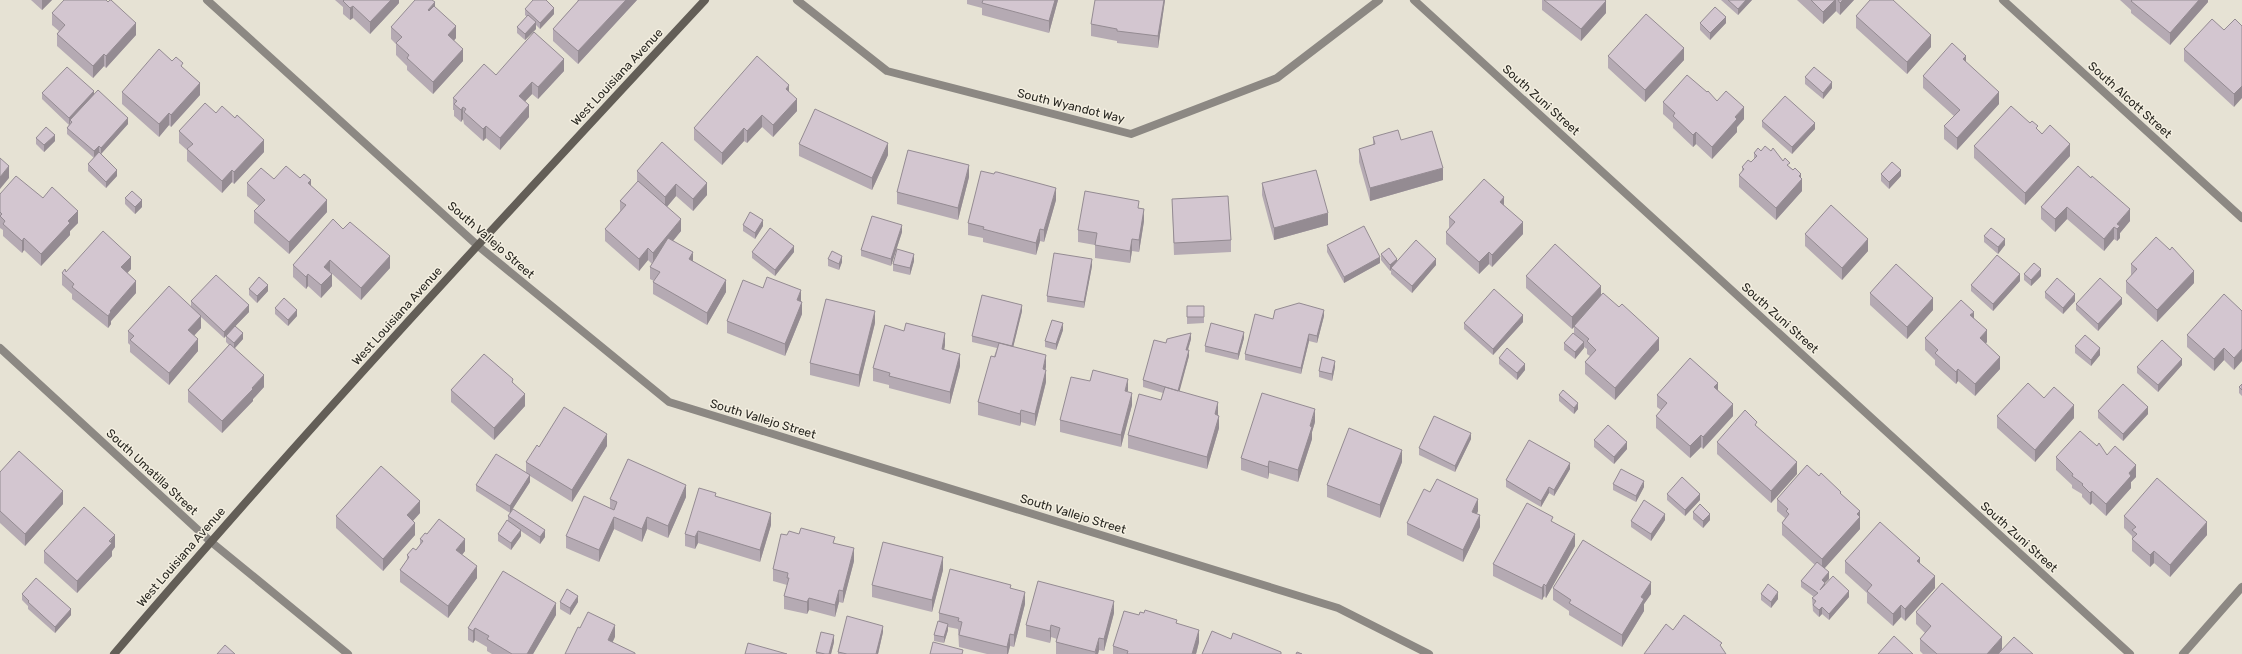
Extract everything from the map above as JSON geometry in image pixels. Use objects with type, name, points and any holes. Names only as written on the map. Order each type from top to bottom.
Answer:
[{"type":"street","name":"South Vallejo Street","points":[[207,0],[477,245],[669,402],[1338,608],[1429,654]]},
{"type":"street","name":"West Louisiana Avenue","points":[[114,654],[210,541],[477,245],[705,0]]},
{"type":"street","name":"South Wyandot Way","points":[[797,0],[886,71],[1131,134],[1277,78],[1379,0]]},
{"type":"street","name":"South Zuni Street","points":[[1414,0],[2130,654]]},
{"type":"street","name":"South Alcott Street","points":[[2003,0],[2242,218]]},
{"type":"street","name":"South Umatilla Street","points":[[0,348],[210,541],[348,654]]},
{"type":"street","points":[[2183,654],[2242,587]]},
{"type":"building","points":[[64,0],[106,0],[108,2],[111,0],[136,23],[106,56],[104,54],[93,66],[57,34],[65,25],[52,13]]},
{"type":"building","points":[[391,0],[370,22],[353,6],[350,8],[343,1]]},
{"type":"building","points":[[415,0],[432,0],[435,2],[428,10],[429,11],[434,6],[456,26],[448,35],[463,49],[433,82],[407,58],[409,55],[396,43],[402,37],[391,27]]},
{"type":"building","points":[[533,0],[546,0],[554,8],[540,23],[525,9]]},
{"type":"building","points":[[579,0],[626,0],[578,51],[553,29]]},
{"type":"building","points":[[983,0],[1055,0],[1049,21],[982,3]]},
{"type":"building","points":[[1095,0],[1164,0],[1158,36],[1117,31],[1117,29],[1091,24]]},
{"type":"building","points":[[1544,0],[1605,0],[1606,1],[1581,29]]},
{"type":"building","points":[[1728,0],[1746,0],[1738,9]]},
{"type":"building","points":[[1811,0],[1835,0],[1823,12]]},
{"type":"building","points":[[1870,0],[1893,0],[1931,35],[1907,62],[1856,16]]},
{"type":"building","points":[[2199,0],[2170,33],[2131,1]]},
{"type":"building","points":[[1715,7],[1726,17],[1710,33],[1700,23]]},
{"type":"building","points":[[1646,14],[1684,48],[1645,90],[1608,56]]},
{"type":"building","points":[[528,15],[536,22],[525,34],[517,27]]},
{"type":"building","points":[[2212,19],[2224,30],[2235,19],[2242,26],[2242,86],[2234,94],[2184,49]]},
{"type":"building","points":[[534,32],[564,59],[538,87],[532,82],[519,96],[529,105],[500,138],[486,126],[483,129],[464,112],[466,109],[463,107],[461,110],[454,104],[457,101],[453,98],[484,64],[496,75]]},
{"type":"building","points":[[1952,43],[1966,56],[1963,59],[1999,92],[1957,138],[1944,126],[1960,110],[1923,76]]},
{"type":"building","points":[[159,49],[172,61],[176,57],[183,63],[181,66],[200,83],[171,115],[169,113],[159,124],[122,92]]},
{"type":"building","points":[[757,56],[789,85],[786,89],[797,99],[773,125],[762,115],[747,131],[744,128],[722,153],[694,128]]},
{"type":"building","points":[[67,67],[94,91],[69,118],[42,93]]},
{"type":"building","points":[[1814,67],[1832,82],[1823,93],[1805,77]]},
{"type":"building","points":[[1687,75],[1707,92],[1708,91],[1717,101],[1726,91],[1744,107],[1735,117],[1737,119],[1712,147],[1696,132],[1693,135],[1673,116],[1675,113],[1663,102]]},
{"type":"building","points":[[98,90],[128,118],[101,148],[99,146],[94,151],[67,128],[72,122],[70,120]]},
{"type":"building","points":[[1785,96],[1815,123],[1792,147],[1762,121]]},
{"type":"building","points":[[205,103],[216,113],[222,106],[235,118],[237,115],[264,140],[234,172],[232,170],[222,181],[187,149],[193,144],[179,131]]},
{"type":"building","points":[[2011,106],[2030,123],[2032,121],[2038,126],[2036,128],[2042,134],[2050,125],[2070,144],[2025,193],[1974,146]]},
{"type":"building","points":[[815,109],[888,143],[872,178],[799,144]]},
{"type":"building","points":[[46,127],[55,135],[44,145],[36,138]]},
{"type":"building","points":[[1398,130],[1401,140],[1432,131],[1443,168],[1370,188],[1359,149],[1375,144],[1373,137]]},
{"type":"building","points":[[662,142],[707,183],[693,199],[676,184],[665,197],[637,171]]},
{"type":"building","points":[[1765,146],[1771,151],[1773,148],[1783,161],[1785,158],[1790,163],[1787,165],[1793,170],[1795,168],[1801,174],[1799,176],[1802,179],[1776,208],[1739,175],[1744,169],[1742,167],[1748,160],[1751,162],[1757,156],[1754,153],[1758,148],[1761,151]]},
{"type":"building","points":[[908,150],[969,165],[958,208],[897,192]]},
{"type":"building","points":[[99,152],[117,170],[106,182],[88,164]]},
{"type":"building","points":[[0,158],[9,166],[0,177]]},
{"type":"building","points":[[1892,162],[1901,170],[1889,182],[1881,174]]},
{"type":"building","points":[[286,166],[300,178],[304,174],[311,180],[308,183],[327,200],[289,242],[254,211],[265,200],[247,183],[261,168],[274,179]]},
{"type":"building","points":[[2078,166],[2091,178],[2092,176],[2130,209],[2117,224],[2120,226],[2117,229],[2114,227],[2104,239],[2067,207],[2055,219],[2041,207]]},
{"type":"building","points":[[1316,170],[1328,213],[1274,228],[1262,183]]},
{"type":"building","points":[[981,171],[994,174],[997,172],[1056,188],[1044,230],[1040,229],[1036,243],[983,229],[984,227],[968,223]]},
{"type":"building","points":[[16,176],[43,198],[52,187],[78,211],[68,221],[70,223],[41,254],[24,238],[22,241],[3,224],[5,221],[0,216],[2,214],[0,212],[0,194]]},
{"type":"building","points":[[1484,179],[1504,197],[1500,202],[1523,222],[1492,255],[1489,252],[1479,262],[1446,232],[1455,222],[1449,217]]},
{"type":"building","points":[[638,181],[681,219],[653,253],[648,248],[639,259],[605,229],[626,205],[620,201]]},
{"type":"building","points":[[132,191],[142,200],[135,207],[125,198]]},
{"type":"building","points":[[1085,191],[1139,201],[1138,208],[1144,209],[1139,240],[1132,239],[1130,251],[1095,245],[1097,233],[1078,230]]},
{"type":"building","points":[[1228,196],[1231,240],[1174,243],[1172,199]]},
{"type":"building","points":[[1831,205],[1868,239],[1842,268],[1805,234]]},
{"type":"building","points":[[750,212],[763,220],[755,233],[743,225]]},
{"type":"building","points":[[872,216],[902,225],[891,259],[861,250]]},
{"type":"building","points":[[333,219],[343,229],[350,222],[390,256],[361,288],[330,260],[324,267],[332,274],[321,285],[308,274],[306,277],[293,265]]},
{"type":"building","points":[[1364,226],[1380,257],[1344,277],[1327,245]]},
{"type":"building","points":[[770,228],[794,246],[775,270],[752,252]]},
{"type":"building","points":[[1991,228],[2005,239],[1998,247],[1984,236]]},
{"type":"building","points":[[103,231],[131,257],[121,267],[136,281],[110,311],[111,312],[108,316],[72,287],[74,284],[62,273],[65,269],[66,272]]},
{"type":"building","points":[[2156,237],[2170,250],[2172,247],[2194,271],[2157,310],[2126,281],[2137,269],[2131,264]]},
{"type":"building","points":[[668,238],[693,252],[689,259],[726,280],[707,313],[653,282],[660,272],[650,267]]},
{"type":"building","points":[[1416,240],[1436,259],[1412,286],[1391,268]]},
{"type":"building","points":[[1555,244],[1601,286],[1572,317],[1526,276]]},
{"type":"building","points":[[1389,248],[1397,259],[1390,265],[1381,254]]},
{"type":"building","points":[[897,249],[914,254],[910,268],[893,264]]},
{"type":"building","points":[[832,251],[842,256],[839,264],[828,259]]},
{"type":"building","points":[[1054,253],[1092,259],[1084,302],[1047,296]]},
{"type":"building","points":[[1997,255],[2020,274],[1993,304],[1971,285]]},
{"type":"building","points":[[2034,263],[2041,269],[2031,280],[2024,274]]},
{"type":"building","points":[[1896,264],[1933,298],[1907,327],[1870,293]]},
{"type":"building","points":[[216,275],[249,305],[224,332],[191,301]]},
{"type":"building","points":[[259,277],[268,285],[257,296],[249,289]]},
{"type":"building","points":[[767,277],[801,290],[797,300],[802,302],[785,344],[727,321],[743,280],[763,288]]},
{"type":"building","points":[[2057,278],[2075,294],[2063,308],[2045,292]]},
{"type":"building","points":[[2100,278],[2122,298],[2098,324],[2076,304]]},
{"type":"building","points":[[169,286],[201,316],[188,330],[198,339],[169,373],[130,340],[134,336],[128,331]]},
{"type":"building","points":[[1494,289],[1523,315],[1493,349],[1464,323]]},
{"type":"building","points":[[1603,293],[1619,307],[1622,304],[1659,338],[1615,388],[1585,362],[1596,350],[1587,341],[1589,339],[1574,326]]},
{"type":"building","points":[[2224,294],[2242,311],[2242,349],[2234,358],[2224,348],[2214,359],[2187,335]]},
{"type":"building","points":[[982,295],[1022,305],[1012,346],[972,336]]},
{"type":"building","points":[[284,298],[297,310],[288,320],[275,308]]},
{"type":"building","points":[[826,299],[875,311],[859,375],[810,363]]},
{"type":"building","points":[[1961,300],[1974,312],[1970,315],[1987,330],[1980,338],[2000,357],[1975,384],[1958,369],[1956,372],[1935,353],[1938,350],[1925,338]]},
{"type":"building","points":[[1299,303],[1324,310],[1317,336],[1309,334],[1301,368],[1245,354],[1255,314],[1273,319],[1275,310]]},
{"type":"building","points":[[1187,306],[1204,306],[1204,317],[1187,317]]},
{"type":"building","points":[[1052,320],[1063,323],[1056,344],[1045,341]]},
{"type":"building","points":[[906,323],[945,333],[942,349],[960,354],[950,392],[889,376],[890,373],[873,368],[885,325],[904,331]]},
{"type":"building","points":[[1211,323],[1244,332],[1238,354],[1205,346]]},
{"type":"building","points":[[235,326],[243,333],[234,343],[226,336]]},
{"type":"building","points":[[1191,333],[1186,350],[1189,350],[1178,391],[1143,380],[1154,340],[1166,343],[1167,339]]},
{"type":"building","points":[[1573,333],[1584,342],[1575,352],[1564,343]]},
{"type":"building","points":[[2085,335],[2100,348],[2091,360],[2075,346]]},
{"type":"building","points":[[2162,340],[2182,359],[2158,385],[2137,367]]},
{"type":"building","points":[[999,343],[1046,355],[1043,369],[1046,370],[1035,414],[1021,410],[1020,414],[978,402],[991,356],[995,357]]},
{"type":"building","points":[[230,344],[264,375],[252,388],[253,389],[222,421],[188,390]]},
{"type":"building","points":[[1507,348],[1525,364],[1517,373],[1499,358]]},
{"type":"building","points":[[484,354],[513,379],[512,382],[525,394],[494,428],[451,390]]},
{"type":"building","points":[[1322,357],[1335,361],[1332,374],[1319,371]]},
{"type":"building","points":[[1690,358],[1718,383],[1714,387],[1733,404],[1703,437],[1701,435],[1690,446],[1656,416],[1667,403],[1657,395]]},
{"type":"building","points":[[1093,370],[1128,379],[1125,391],[1132,393],[1121,435],[1060,420],[1071,377],[1090,381]]},
{"type":"building","points":[[2028,383],[2044,398],[2054,387],[2074,405],[2035,450],[1997,416]]},
{"type":"building","points":[[2123,384],[2148,407],[2123,434],[2098,411]]},
{"type":"building","points":[[1165,387],[1218,402],[1215,414],[1219,416],[1207,457],[1128,435],[1139,394],[1161,400]]},
{"type":"building","points":[[1563,390],[1578,403],[1574,408],[1559,395]]},
{"type":"building","points":[[1262,393],[1315,409],[1310,426],[1312,427],[1298,470],[1269,461],[1268,467],[1241,458]]},
{"type":"building","points":[[564,407],[607,434],[572,490],[526,462],[537,445],[539,447]]},
{"type":"building","points":[[1745,410],[1757,422],[1755,425],[1797,462],[1771,491],[1717,442]]},
{"type":"building","points":[[1434,416],[1471,433],[1455,466],[1419,448]]},
{"type":"building","points":[[1608,425],[1627,442],[1614,457],[1594,440]]},
{"type":"building","points":[[1349,428],[1402,450],[1380,505],[1327,485]]},
{"type":"building","points":[[2080,431],[2097,446],[2099,443],[2107,455],[2115,446],[2136,465],[2129,473],[2131,476],[2106,504],[2092,491],[2090,493],[2082,485],[2083,484],[2072,476],[2073,474],[2056,457]]},
{"type":"building","points":[[1529,440],[1570,463],[1554,490],[1549,487],[1541,501],[1506,480]]},
{"type":"building","points":[[19,451],[63,491],[25,534],[0,511],[0,472]]},
{"type":"building","points":[[496,454],[530,475],[510,506],[476,485]]},
{"type":"building","points":[[628,459],[686,485],[668,526],[647,517],[642,529],[614,517],[599,550],[566,536],[584,496],[614,510],[617,502],[610,499]]},
{"type":"building","points":[[1807,465],[1819,476],[1821,473],[1860,511],[1857,514],[1860,517],[1822,559],[1782,523],[1789,514],[1786,511],[1788,509],[1777,499]]},
{"type":"building","points":[[381,466],[420,501],[407,515],[415,523],[383,559],[336,516]]},
{"type":"building","points":[[1621,469],[1644,481],[1636,496],[1613,484]]},
{"type":"building","points":[[1682,477],[1700,494],[1685,510],[1667,494]]},
{"type":"building","points":[[2157,478],[2207,522],[2170,565],[2154,551],[2150,555],[2132,539],[2137,534],[2132,530],[2136,527],[2124,516]]},
{"type":"building","points":[[1437,479],[1478,499],[1472,512],[1480,515],[1463,550],[1407,523],[1424,489],[1430,492]]},
{"type":"building","points":[[699,488],[716,493],[715,496],[771,513],[760,550],[698,531],[695,537],[685,534]]},
{"type":"building","points":[[1644,500],[1665,514],[1651,534],[1631,521]]},
{"type":"building","points":[[1527,503],[1553,517],[1551,521],[1575,534],[1546,586],[1544,584],[1542,588],[1493,564]]},
{"type":"building","points":[[1700,504],[1710,514],[1703,521],[1693,512]]},
{"type":"building","points":[[84,507],[115,535],[109,541],[112,543],[77,581],[44,551]]},
{"type":"building","points":[[513,509],[545,530],[540,537],[508,516]]},
{"type":"building","points":[[439,519],[465,539],[456,550],[477,566],[448,606],[400,570],[409,557],[407,555],[413,548],[416,550],[423,541],[420,539],[425,533],[427,534]]},
{"type":"building","points":[[507,520],[521,530],[511,543],[498,534]]},
{"type":"building","points":[[1880,522],[1920,558],[1917,561],[1935,576],[1905,609],[1901,605],[1893,614],[1867,591],[1872,585],[1845,561]]},
{"type":"building","points":[[801,528],[835,537],[833,543],[854,548],[843,591],[839,590],[835,605],[809,598],[807,602],[784,596],[789,578],[787,578],[788,573],[773,569],[781,534],[787,535],[789,531],[799,534]]},
{"type":"building","points":[[1583,540],[1651,582],[1641,597],[1644,599],[1622,635],[1569,603],[1571,600],[1553,588]]},
{"type":"building","points":[[883,542],[943,557],[932,600],[872,585]]},
{"type":"building","points":[[1817,562],[1829,572],[1822,580],[1825,583],[1820,590],[1833,576],[1849,591],[1829,614],[1822,607],[1819,610],[1813,605],[1816,601],[1812,598],[1818,593],[1801,581]]},
{"type":"building","points":[[950,569],[1011,585],[1010,588],[1025,592],[1014,635],[1010,634],[1007,647],[959,635],[962,622],[958,621],[959,618],[939,613]]},
{"type":"building","points":[[503,571],[556,603],[527,654],[512,654],[487,639],[489,636],[475,628],[473,631],[468,628]]},
{"type":"building","points":[[36,578],[71,609],[55,627],[28,602],[29,601],[22,594]]},
{"type":"building","points":[[1038,581],[1114,601],[1104,639],[1099,638],[1095,652],[1056,642],[1060,628],[1051,625],[1050,631],[1026,625]]},
{"type":"building","points":[[1942,583],[2002,637],[1987,654],[1937,654],[1920,639],[1931,626],[1916,612]]},
{"type":"building","points":[[1768,584],[1778,592],[1771,602],[1761,594]]},
{"type":"building","points":[[567,589],[578,596],[570,608],[560,602]]},
{"type":"building","points":[[1145,610],[1177,620],[1176,623],[1199,630],[1192,654],[1127,654],[1128,651],[1113,646],[1124,611],[1139,615],[1140,612],[1144,613]]},
{"type":"building","points":[[588,612],[615,625],[608,640],[635,654],[565,654],[578,627],[580,628]]},
{"type":"building","points":[[1684,615],[1722,643],[1720,645],[1726,654],[1644,654],[1666,624],[1673,630]]},
{"type":"building","points":[[847,616],[883,626],[876,654],[847,654],[838,652]]},
{"type":"building","points":[[938,621],[948,624],[944,637],[934,635]]},
{"type":"building","points":[[1212,631],[1231,639],[1233,633],[1281,652],[1281,654],[1202,654]]},
{"type":"building","points":[[821,632],[834,635],[829,654],[816,652]]},
{"type":"building","points":[[1894,636],[1913,654],[1878,654]]},
{"type":"building","points":[[2014,637],[2033,654],[1998,654]]},
{"type":"building","points":[[933,642],[963,650],[962,654],[930,654]]},
{"type":"building","points":[[748,643],[787,654],[745,654]]},
{"type":"building","points":[[225,645],[235,654],[217,654]]}]
